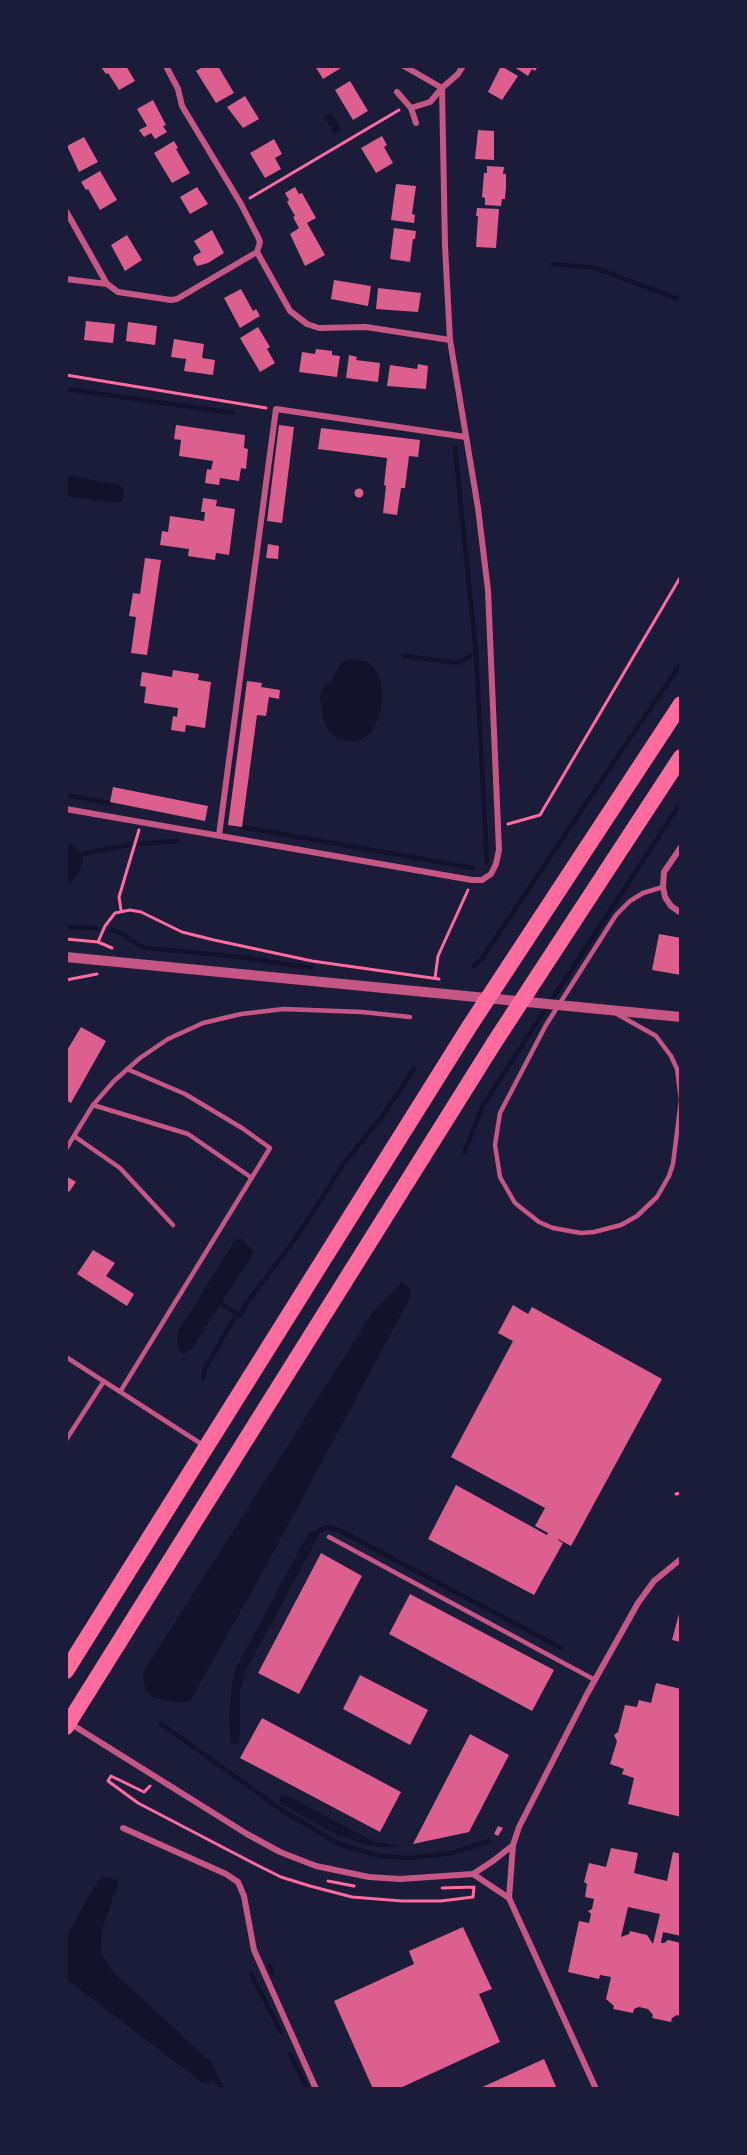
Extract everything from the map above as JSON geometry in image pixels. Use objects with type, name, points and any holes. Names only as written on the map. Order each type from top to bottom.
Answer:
[{"type":"highway","points":[[66,1671],[469,1027],[681,704]]},
{"type":"highway","points":[[66,1727],[494,1043],[681,757]]},
{"type":"street","points":[[66,211],[107,284],[118,292],[177,299],[257,252],[260,242],[241,204],[182,106],[178,89],[166,66]]},
{"type":"street","points":[[404,66],[442,88]]},
{"type":"street","points":[[409,107],[430,102],[464,66]]},
{"type":"street","points":[[66,809],[472,880],[482,880],[491,874],[499,850],[488,590],[478,508],[450,340],[445,246],[442,88]]},
{"type":"street","points":[[397,92],[409,107],[416,123]]},
{"type":"street","points":[[257,252],[290,311],[307,324],[332,329],[366,327],[450,340]]},
{"type":"street","points":[[66,279],[107,284]]},
{"type":"street","points":[[219,835],[276,409],[466,436]]},
{"type":"street","points":[[681,847],[664,872],[663,887],[665,897],[671,906],[681,913]]},
{"type":"street","points":[[67,958],[681,1017]]},
{"type":"street","points":[[596,2089],[509,1898],[513,1845],[519,1827],[595,1680],[646,1590],[681,1559]]},
{"type":"street","points":[[66,1721],[247,1834],[280,1852],[316,1866],[369,1877],[400,1879],[473,1874],[494,1861],[513,1845]]},
{"type":"street","points":[[123,1828],[226,1874],[238,1882],[244,1896],[254,1950],[316,2089]]},
{"type":"street","points":[[473,1874],[509,1898]]},
{"type":"lane","points":[[609,1010],[656,1036],[671,1056],[677,1069],[681,1100],[673,1164],[657,1197],[637,1216],[606,1230],[568,1232],[539,1222],[515,1203],[507,1191],[496,1162],[496,1128],[500,1113],[546,1025],[616,915],[630,901],[643,893],[663,887]]},
{"type":"lane","points":[[66,1149],[93,1105],[140,1058],[168,1039],[203,1023],[241,1014],[284,1008],[410,1017]]},
{"type":"lane","points":[[120,1392],[270,1148],[242,1128],[185,1094],[127,1070]]},
{"type":"lane","points":[[93,1105],[188,1134],[252,1178]]},
{"type":"lane","points":[[74,1136],[120,1168],[173,1225]]},
{"type":"lane","points":[[66,1358],[207,1447]]},
{"type":"lane","points":[[66,1440],[104,1381]]},
{"type":"lane","points":[[329,1537],[595,1680]]},
{"type":"path","points":[[241,204],[409,107]]},
{"type":"path","points":[[66,375],[276,409]]},
{"type":"path","points":[[498,827],[540,815],[681,576]]},
{"type":"path","points":[[121,910],[119,897],[140,822]]},
{"type":"path","points":[[435,978],[438,956],[472,880]]},
{"type":"path","points":[[66,939],[98,942],[115,914],[121,910],[141,912],[182,932],[256,950],[312,961],[447,980]]},
{"type":"path","points":[[66,980],[99,973]]},
{"type":"path","points":[[473,1874],[474,1887]]},
{"type":"shaded area","points":[[331,113],[341,129],[334,134],[324,117]]},
{"type":"shaded area","points":[[66,475],[120,485],[124,490],[122,501],[117,503],[66,496]]},
{"type":"shaded area","points":[[347,659],[368,662],[375,669],[380,679],[383,697],[379,717],[371,733],[360,740],[349,742],[338,739],[328,731],[320,696],[341,663]]},
{"type":"shaded area","points":[[66,842],[82,854],[83,861],[79,873],[66,887]]},
{"type":"shaded area","points":[[241,1238],[253,1250],[251,1257],[191,1350],[184,1354],[178,1349],[179,1330],[235,1240]]},
{"type":"shaded area","points":[[402,1282],[410,1290],[411,1296],[268,1562],[190,1701],[182,1703],[155,1698],[147,1692],[143,1682],[144,1671],[374,1310]]},
{"type":"shaded area","points":[[320,1530],[246,1670],[240,1689],[240,1737],[238,1744],[235,1745],[231,1742],[229,1723],[232,1684],[236,1668],[308,1534]]},
{"type":"shaded area","points":[[282,1795],[288,1796],[374,1842],[401,1846],[383,1847],[363,1844],[336,1834],[281,1804],[279,1799]]},
{"type":"shaded area","points":[[103,1877],[115,1879],[118,1884],[103,1926],[102,1954],[112,1971],[212,2063],[216,2071],[215,2077],[208,2084],[202,2082],[66,1979],[66,1937],[97,1882]]},
{"type":"building","points":[[126,66],[135,81],[119,90],[108,73],[106,74],[101,67]]},
{"type":"building","points":[[204,66],[218,66],[234,93],[216,103],[196,71]]},
{"type":"building","points":[[315,66],[340,66],[341,68],[323,79]]},
{"type":"building","points":[[501,66],[518,76],[502,100],[488,92]]},
{"type":"building","points":[[513,66],[538,66],[535,71],[532,69],[528,76]]},
{"type":"building","points":[[350,81],[368,111],[353,120],[335,90]]},
{"type":"building","points":[[245,96],[259,119],[243,128],[227,107]]},
{"type":"building","points":[[153,100],[166,125],[163,126],[167,132],[155,139],[151,133],[144,137],[139,130],[147,126],[137,109]]},
{"type":"building","points":[[478,130],[494,131],[494,160],[475,159]]},
{"type":"building","points":[[382,136],[387,145],[384,147],[393,163],[376,173],[361,148]]},
{"type":"building","points":[[84,137],[98,162],[79,172],[67,146]]},
{"type":"building","points":[[274,139],[282,154],[275,158],[281,169],[265,178],[250,153]]},
{"type":"building","points":[[174,141],[190,173],[172,183],[154,153]]},
{"type":"building","points":[[487,166],[504,167],[506,187],[505,199],[502,199],[501,206],[485,205],[485,198],[482,197],[484,173],[487,173]]},
{"type":"building","points":[[100,171],[117,200],[100,210],[88,189],[86,190],[81,182]]},
{"type":"building","points":[[396,184],[416,186],[412,214],[415,215],[414,223],[391,220]]},
{"type":"building","points":[[197,187],[208,204],[190,214],[180,197]]},
{"type":"building","points":[[295,187],[299,194],[302,193],[316,218],[307,223],[325,255],[305,266],[290,234],[299,228],[285,193]]},
{"type":"building","points":[[477,208],[499,209],[496,248],[476,247]]},
{"type":"building","points":[[394,228],[416,231],[410,262],[390,259]]},
{"type":"building","points":[[212,230],[224,253],[208,263],[197,266],[193,259],[201,252],[194,241]]},
{"type":"building","points":[[127,235],[142,260],[125,271],[111,245]]},
{"type":"building","points":[[334,280],[371,286],[368,306],[331,299]]},
{"type":"building","points":[[378,288],[421,293],[418,312],[376,309]]},
{"type":"building","points":[[241,289],[253,311],[256,309],[260,316],[240,328],[224,298]]},
{"type":"building","points":[[86,321],[115,324],[113,343],[84,340]]},
{"type":"building","points":[[128,322],[157,326],[155,345],[126,341]]},
{"type":"building","points":[[258,327],[270,347],[267,349],[275,363],[260,372],[240,338]]},
{"type":"building","points":[[174,339],[204,344],[202,358],[215,360],[213,375],[184,371],[186,359],[171,357]]},
{"type":"building","points":[[316,349],[332,351],[332,355],[340,356],[337,377],[299,372],[302,352],[315,354]]},
{"type":"building","points":[[349,355],[357,357],[356,360],[380,363],[378,382],[346,378]]},
{"type":"building","points":[[418,364],[428,366],[426,389],[387,386],[390,365],[417,369]]},
{"type":"building","points":[[176,425],[245,435],[244,448],[248,449],[246,469],[241,468],[239,481],[220,478],[219,485],[205,483],[207,469],[211,470],[213,461],[179,456],[181,440],[174,439]]},
{"type":"building","points":[[279,425],[294,427],[282,523],[267,521]]},
{"type":"building","points":[[321,428],[420,440],[418,457],[409,456],[405,488],[401,488],[397,515],[383,513],[387,458],[318,449]]},
{"type":"building","points":[[359,488],[364,493],[359,498],[354,493]]},
{"type":"building","points":[[203,498],[217,500],[216,506],[235,509],[229,555],[216,553],[215,560],[188,556],[189,549],[160,545],[162,531],[168,532],[170,516],[204,521],[205,512],[201,512]]},
{"type":"building","points":[[268,544],[279,546],[278,559],[266,558]]},
{"type":"building","points":[[145,558],[161,560],[147,655],[131,653],[136,617],[129,616],[133,593],[140,594]]},
{"type":"building","points":[[173,670],[199,674],[198,680],[211,682],[205,728],[186,725],[185,732],[171,730],[173,716],[177,717],[178,708],[144,703],[146,687],[140,686],[142,672],[172,677]]},
{"type":"building","points":[[247,681],[262,683],[261,687],[280,690],[279,699],[269,697],[266,716],[257,715],[242,827],[228,825]]},
{"type":"building","points":[[113,787],[208,806],[205,821],[110,802]]},
{"type":"building","points":[[659,934],[681,938],[681,975],[652,970]]},
{"type":"building","points":[[81,1027],[106,1041],[71,1103],[66,1100],[66,1052]]},
{"type":"building","points":[[66,1176],[76,1182],[69,1192],[66,1190]]},
{"type":"building","points":[[93,1250],[115,1263],[106,1276],[134,1294],[127,1306],[77,1274]]},
{"type":"building","points":[[513,1305],[528,1314],[532,1307],[662,1379],[571,1546],[558,1539],[563,1543],[534,1595],[428,1539],[456,1485],[547,1535],[548,1533],[535,1526],[545,1508],[451,1457],[513,1341],[498,1333]]},
{"type":"building","points":[[321,1553],[362,1576],[299,1694],[258,1673]]},
{"type":"building","points":[[410,1594],[554,1670],[532,1711],[389,1634]]},
{"type":"building","points":[[681,1610],[681,1642],[672,1640]]},
{"type":"building","points":[[360,1675],[428,1710],[410,1745],[343,1709]]},
{"type":"building","points":[[656,1683],[681,1689],[681,1817],[628,1804],[634,1778],[622,1774],[624,1769],[610,1764],[617,1741],[614,1735],[618,1732],[625,1705],[637,1707],[639,1700],[651,1703]]},
{"type":"building","points":[[262,1718],[401,1792],[380,1832],[240,1758]]},
{"type":"building","points":[[470,1734],[509,1755],[469,1832],[413,1844]]},
{"type":"building","points":[[498,1826],[503,1828],[498,1836],[494,1834]]},
{"type":"building","points":[[611,1848],[638,1853],[634,1873],[667,1881],[673,1852],[681,1854],[681,1936],[663,1932],[661,1943],[668,1940],[681,1943],[679,1987],[681,2010],[680,2016],[672,2018],[671,2022],[652,2018],[653,2015],[648,2009],[639,2007],[634,2009],[633,2013],[613,2009],[614,2006],[606,1999],[611,1977],[600,1975],[599,1979],[568,1972],[579,1921],[589,1923],[591,1914],[588,1911],[592,1909],[594,1899],[585,1897],[587,1884],[584,1882],[589,1863],[606,1867]],"holes":[[[628,1907],[660,1914],[653,1944],[647,1935],[630,1931],[629,1934],[621,1937]]]},
{"type":"building","points":[[463,1927],[492,1989],[479,1994],[500,2042],[398,2089],[373,2089],[334,2001],[414,1964],[409,1951]]},
{"type":"building","points":[[544,2059],[557,2089],[478,2089]]},
{"type":"waterway","points":[[553,264],[595,268],[681,300]]},
{"type":"waterway","points":[[66,389],[233,413]]},
{"type":"waterway","points":[[455,448],[476,653]]},
{"type":"waterway","points":[[404,656],[458,663],[476,653],[487,863]]},
{"type":"waterway","points":[[473,966],[480,961],[681,663]]},
{"type":"waterway","points":[[66,795],[109,803]]},
{"type":"waterway","points":[[464,1153],[483,1105],[681,802]]},
{"type":"waterway","points":[[242,827],[473,868]]},
{"type":"waterway","points":[[141,844],[177,841]]},
{"type":"waterway","points":[[82,854],[130,845]]},
{"type":"waterway","points":[[66,927],[97,928]]},
{"type":"waterway","points":[[111,930],[147,948],[240,957],[311,968]]},
{"type":"waterway","points":[[221,1303],[240,1316],[246,1304],[293,1242],[345,1162],[380,1119],[414,1069]]},
{"type":"waterway","points":[[203,1378],[205,1369],[237,1313]]},
{"type":"waterway","points":[[320,1530],[327,1527],[339,1530],[561,1648]]},
{"type":"waterway","points":[[160,1723],[282,1810],[339,1844],[380,1856],[409,1858],[452,1853],[489,1841]]},
{"type":"waterway","points":[[270,1966],[272,1972]]},
{"type":"waterway","points":[[251,1974],[281,2032]]},
{"type":"waterway","points":[[290,2054],[308,2089]]},
{"type":"waterway","points":[[215,2077],[223,2089]]}]
